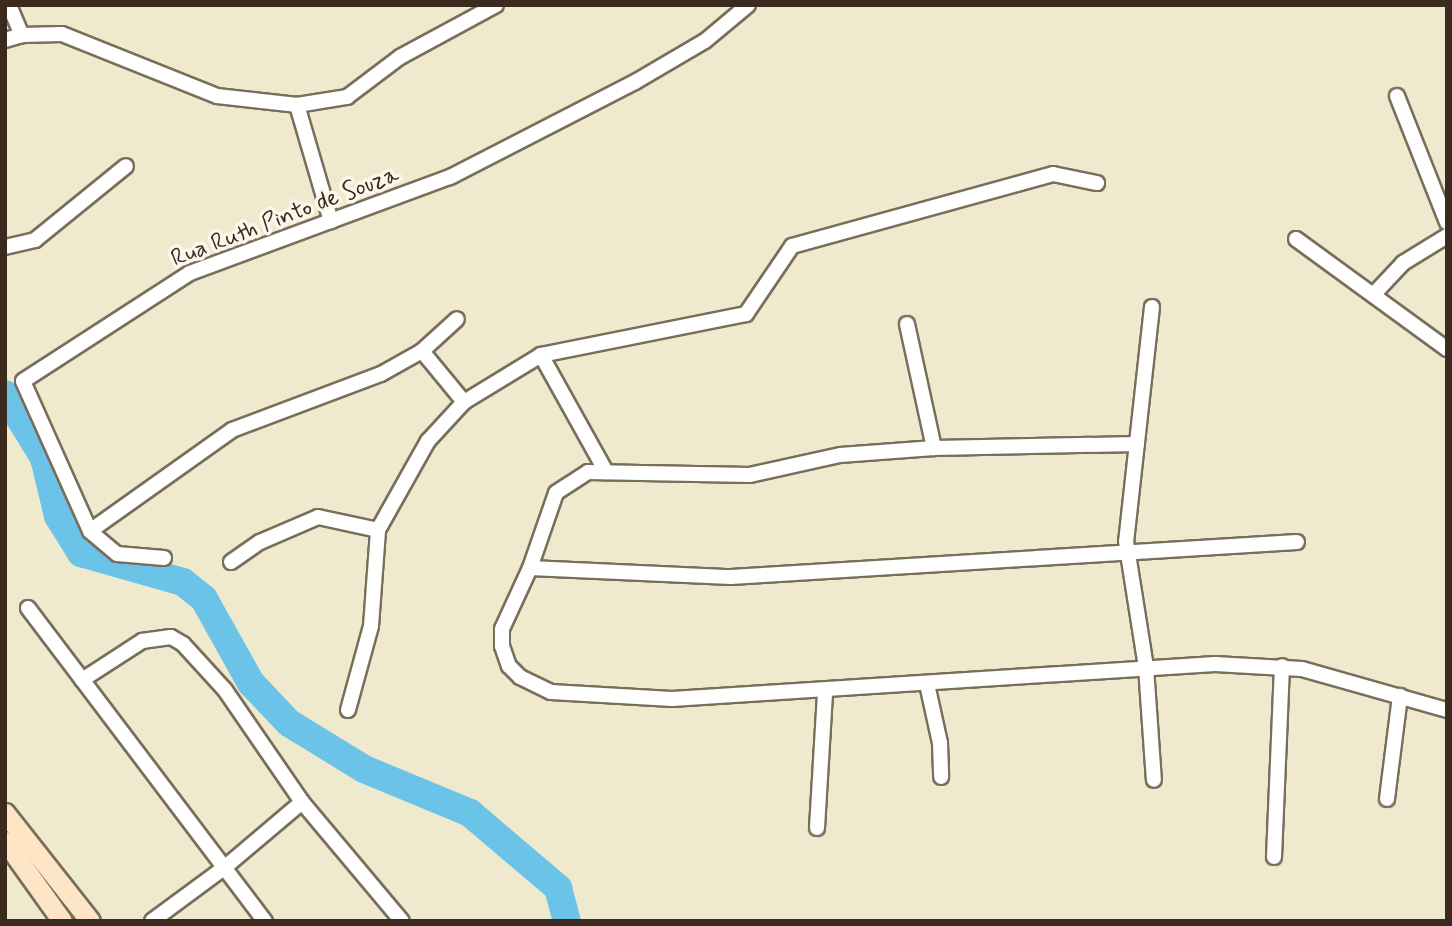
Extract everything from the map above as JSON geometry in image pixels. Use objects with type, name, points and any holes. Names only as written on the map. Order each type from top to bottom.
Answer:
[{"type":"main road","points":[[5,813],[90,921]]},
{"type":"main road","points":[[5,841],[62,921]]},
{"type":"street","points":[[9,5],[22,35]]},
{"type":"street","points":[[5,40],[22,35],[62,34],[217,96],[297,105],[347,97],[400,57],[496,5]]},
{"type":"street","name":"Rua Ruth Pinto de Souza","points":[[164,558],[117,554],[90,531],[23,381],[190,273],[450,177],[512,147],[705,41],[748,5]]},
{"type":"street","points":[[1397,96],[1447,222]]},
{"type":"street","points":[[297,105],[331,221]]},
{"type":"street","points":[[5,247],[35,240],[125,166]]},
{"type":"street","points":[[348,709],[371,626],[378,530],[428,441],[464,402],[541,355],[746,314],[793,246],[1053,174],[1097,183]]},
{"type":"street","points":[[1373,295],[1403,263],[1447,236]]},
{"type":"street","points":[[1296,239],[1447,349]]},
{"type":"street","points":[[1152,307],[1126,541],[1146,667],[1154,780]]},
{"type":"street","points":[[90,531],[232,430],[381,374],[422,351],[457,319]]},
{"type":"street","points":[[908,324],[934,448]]},
{"type":"street","points":[[422,351],[464,402]]},
{"type":"street","points":[[541,355],[606,472]]},
{"type":"street","points":[[1137,444],[934,448],[840,456],[750,475],[588,472],[556,493],[530,568],[502,629],[509,666],[535,686],[551,692],[672,699],[825,692],[1146,667],[1282,666],[1447,709]]},
{"type":"street","points":[[231,562],[260,542],[318,517],[378,530]]},
{"type":"street","points":[[530,568],[731,578],[1297,542]]},
{"type":"street","points":[[28,608],[265,921]]},
{"type":"street","points":[[82,680],[142,641],[171,637],[225,690],[302,802],[402,921]]},
{"type":"street","points":[[1274,857],[1282,666]]},
{"type":"street","points":[[926,684],[940,743],[941,776]]},
{"type":"street","points":[[817,828],[825,692]]},
{"type":"street","points":[[1387,799],[1400,696]]},
{"type":"street","points":[[152,921],[224,868],[302,802]]},
{"type":"waterway","points":[[5,394],[44,458],[58,516],[81,553],[183,582],[204,599],[251,683],[289,723],[364,769],[470,813],[558,888],[567,921]]}]
